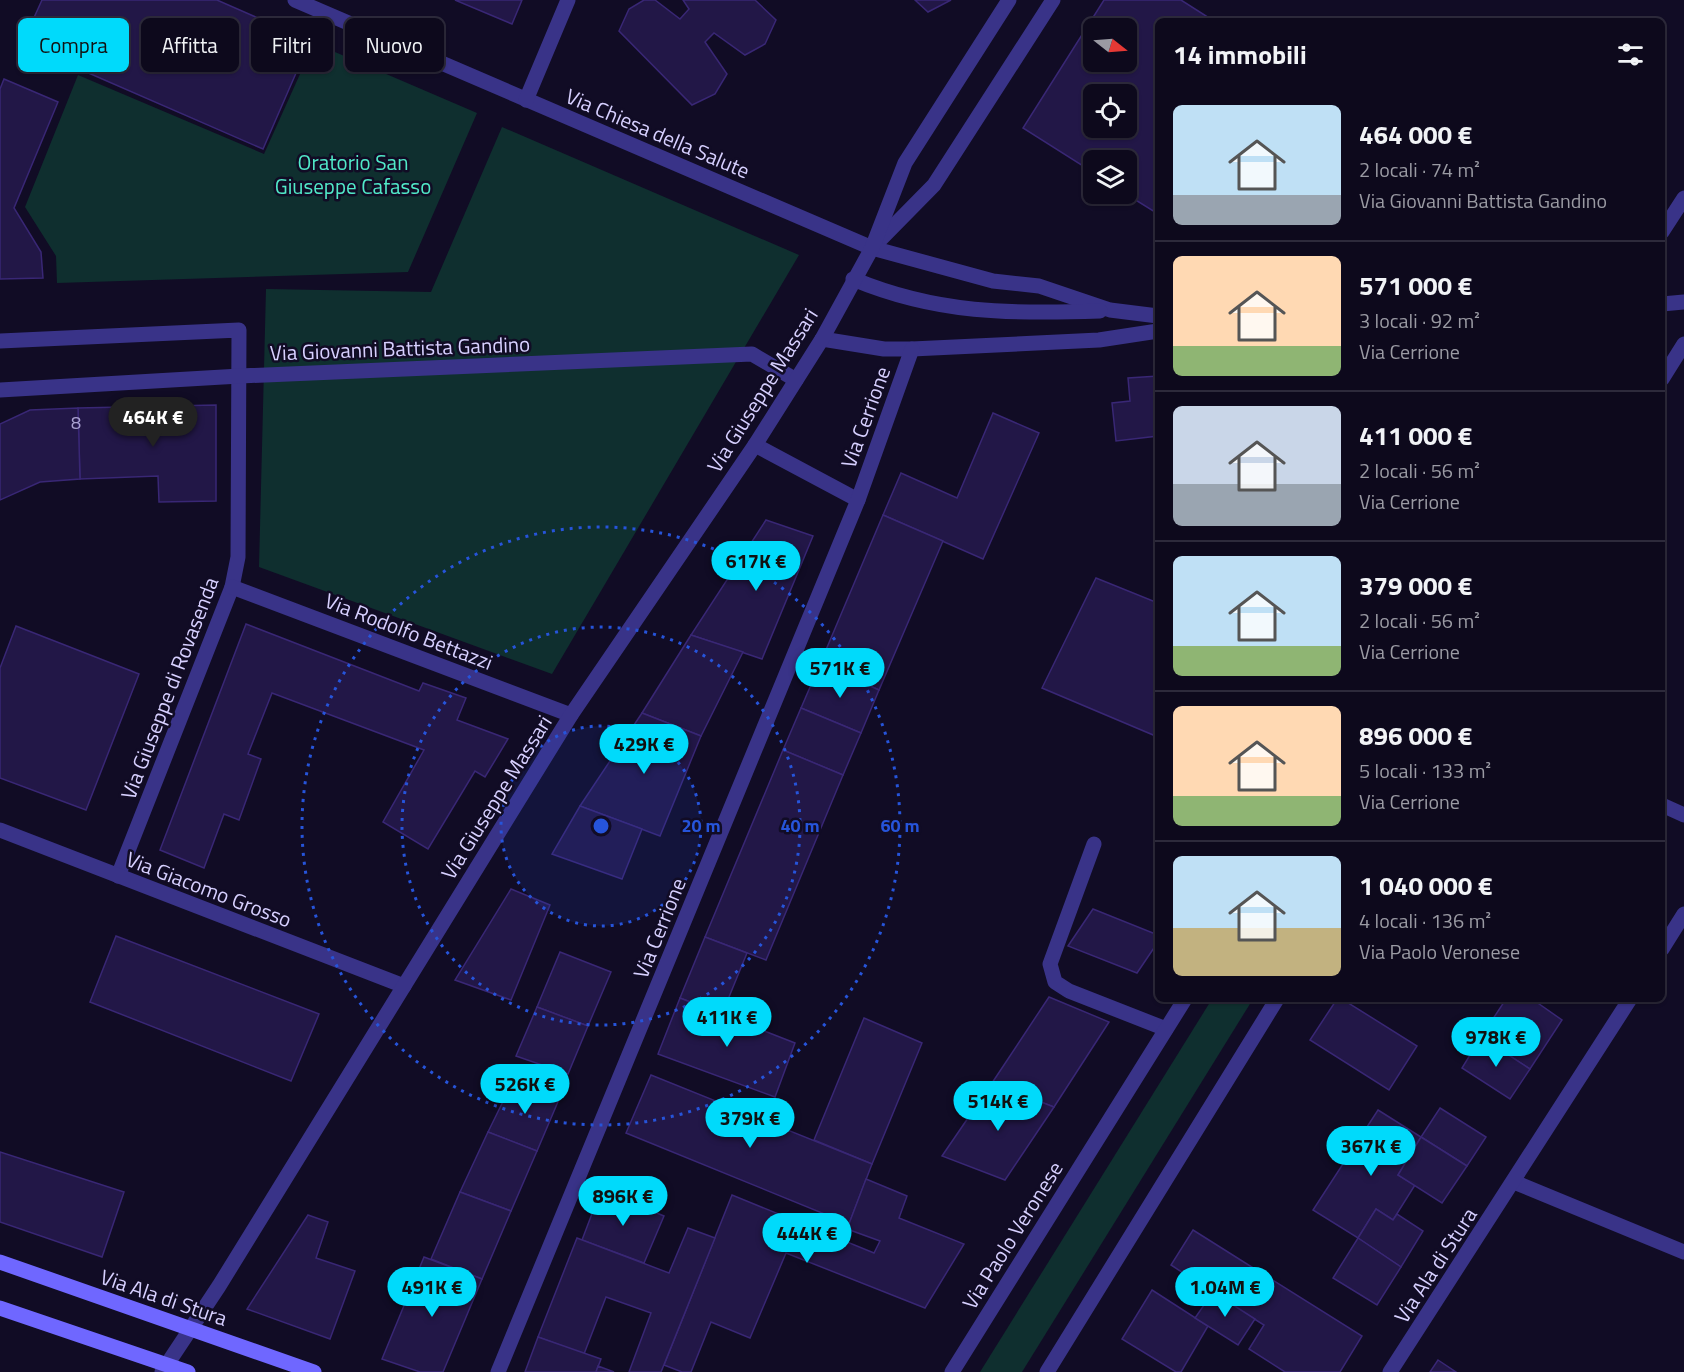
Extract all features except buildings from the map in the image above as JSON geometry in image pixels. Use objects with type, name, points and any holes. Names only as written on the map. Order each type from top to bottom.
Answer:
[{"type":"street","name":"Via Chiesa della Salute","points":[[295,0],[872,248]]},
{"type":"street","points":[[526,100],[568,0]]},
{"type":"street","name":"Via Giuseppe Massari","points":[[164,1368],[191,1329],[571,715],[754,445],[822,339],[872,248],[905,163],[1009,0]]},
{"type":"street","name":"Via Giuseppe Massari","points":[[872,248],[934,185],[1053,0]]},
{"type":"street","points":[[1665,227],[1684,198]]},
{"type":"street","points":[[872,248],[984,279],[1039,286],[1110,310]]},
{"type":"street","points":[[853,279],[891,295],[972,310],[1011,313],[1110,310],[1155,316]]},
{"type":"street","points":[[1665,303],[1684,302]]},
{"type":"street","name":"Via Giuseppe di Rovasenda","points":[[0,341],[239,330],[238,557],[232,587],[118,876]]},
{"type":"street","points":[[822,339],[884,349],[912,349],[1098,340],[1155,332]]},
{"type":"street","points":[[1665,374],[1684,344]]},
{"type":"street","name":"Via Cerrione","points":[[498,1372],[858,500],[912,349]]},
{"type":"street","name":"Via Giovanni Battista Gandino","points":[[0,390],[240,376],[752,354],[796,380]]},
{"type":"street","name":"Via Cerrione","points":[[754,445],[858,500]]},
{"type":"street","name":"Via Rodolfo Bettazzi","points":[[232,587],[571,715]]},
{"type":"street","points":[[1665,806],[1684,814]]},
{"type":"street","name":"Via Giacomo Grosso","points":[[0,830],[404,986]]},
{"type":"street","points":[[1094,844],[1050,964],[1055,981],[1069,991],[1166,1029]]},
{"type":"street","points":[[1665,944],[1684,914]]},
{"type":"street","name":"Via Paolo Veronese","points":[[952,1372],[1183,1002]]},
{"type":"street","points":[[1047,1372],[1275,1002]]},
{"type":"street","name":"Via Ala di Stura","points":[[1390,1372],[1628,1002]]},
{"type":"street","points":[[1514,1182],[1684,1252]]},
{"type":"street","name":"Via Ala di Stura","points":[[0,1262],[314,1372]]},
{"type":"street","points":[[0,1308],[164,1368],[188,1372]]},
{"type":"green space","name":"Oratorio San Giuseppe Cafasso","points":[[333,51],[345,56],[345,72],[382,72],[477,113],[408,272],[57,283],[56,256],[25,207],[78,75],[264,154],[301,72],[333,72]]},
{"type":"green space","points":[[502,127],[799,255],[552,674],[259,567],[266,289],[431,292]]},
{"type":"green space","points":[[1210,1002],[1251,1002],[1022,1372],[980,1372]]}]
